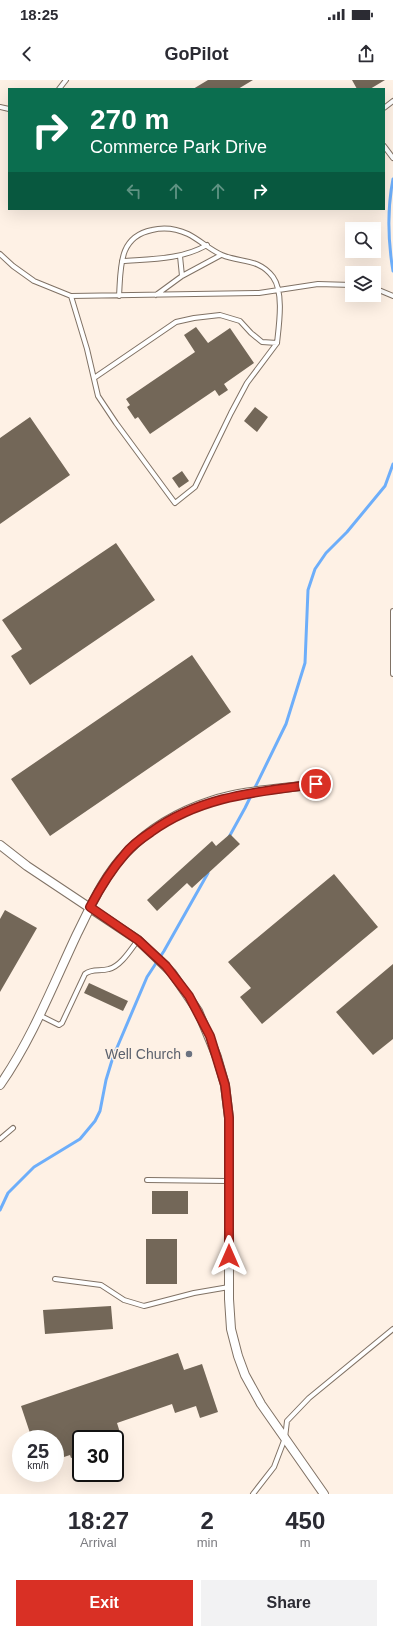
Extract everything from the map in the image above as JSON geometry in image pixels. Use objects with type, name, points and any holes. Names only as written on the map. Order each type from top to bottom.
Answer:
[{"type":"street","points":[[0,1085],[38,1015],[90,907],[107,876],[126,852],[143,838],[178,815],[218,799],[316,784]]},
{"type":"street","points":[[0,845],[27,866],[138,940],[172,974],[198,1011],[210,1036],[225,1085],[229,1118],[229,1287],[231,1329],[240,1362],[259,1401],[324,1494]]},
{"type":"lane","points":[[60,88],[66,80]]},
{"type":"lane","points":[[385,107],[393,101]]},
{"type":"lane","points":[[385,147],[393,158]]},
{"type":"lane","points":[[71,296],[98,396],[175,503],[195,487],[231,413],[248,383],[277,342],[280,290],[274,277],[261,264],[221,255],[187,234],[172,229],[157,229],[141,232],[128,244],[122,261],[119,296]]},
{"type":"lane","points":[[122,261],[180,256],[194,252],[207,245]]},
{"type":"lane","points":[[0,254],[13,266],[34,281],[71,296],[259,293],[318,284],[345,285]]},
{"type":"lane","points":[[155,295],[182,276],[221,255]]},
{"type":"lane","points":[[180,256],[182,276]]},
{"type":"lane","points":[[381,291],[393,296]]},
{"type":"lane","points":[[94,378],[176,322],[194,318],[220,315],[240,321],[262,342],[277,342]]},
{"type":"lane","points":[[393,611],[393,674]]},
{"type":"lane","points":[[38,1015],[59,1025],[62,1023],[84,974],[97,969],[109,970],[116,965],[138,940]]},
{"type":"lane","points":[[0,1139],[13,1128]]},
{"type":"lane","points":[[147,1180],[228,1181]]},
{"type":"lane","points":[[55,1279],[101,1285],[124,1300],[144,1306],[194,1293],[229,1287]]},
{"type":"lane","points":[[253,1494],[274,1467],[285,1438],[287,1421],[309,1398],[393,1328]]},
{"type":"building","points":[[208,80],[253,80],[240,88],[195,88]]},
{"type":"building","points":[[352,80],[385,80],[372,88],[356,88]]},
{"type":"building","points":[[196,327],[208,343],[230,328],[254,363],[224,384],[228,390],[219,396],[215,390],[150,434],[138,417],[135,419],[127,407],[130,405],[126,399],[195,352],[184,335]]},
{"type":"building","points":[[255,407],[268,417],[257,432],[244,421]]},
{"type":"building","points":[[30,417],[70,475],[0,524],[0,438]]},
{"type":"building","points":[[182,471],[189,481],[179,488],[172,478]]},
{"type":"building","points":[[116,543],[155,600],[30,685],[11,656],[22,649],[2,620]]},
{"type":"building","points":[[192,655],[231,712],[50,836],[11,779]]},
{"type":"building","points":[[230,834],[240,844],[192,888],[187,883],[157,911],[147,900],[212,841],[216,846]]},
{"type":"building","points":[[334,874],[378,927],[262,1024],[240,997],[251,988],[228,962]]},
{"type":"building","points":[[5,910],[37,928],[0,992],[0,919]]},
{"type":"building","points":[[393,964],[393,1039],[373,1055],[336,1012]]},
{"type":"building","points":[[89,983],[128,1001],[123,1011],[84,993]]},
{"type":"building","points":[[152,1191],[188,1191],[188,1214],[152,1214]]},
{"type":"building","points":[[146,1239],[177,1239],[177,1284],[146,1284]]},
{"type":"building","points":[[111,1306],[113,1329],[45,1334],[43,1310]]},
{"type":"building","points":[[178,1353],[184,1370],[202,1364],[218,1412],[200,1418],[196,1406],[175,1413],[172,1404],[117,1423],[119,1430],[72,1430],[71,1458],[70,1455],[64,1457],[64,1430],[29,1430],[21,1406]]},
{"type":"waterway","points":[[393,179],[389,225],[393,271]]},
{"type":"waterway","points":[[229,837],[245,808],[286,724],[305,663],[308,590],[315,569],[326,553],[347,532],[385,486],[393,464]]},
{"type":"waterway","points":[[0,1210],[8,1193],[34,1167],[80,1139],[95,1121],[100,1111],[106,1080],[113,1057],[147,977],[164,951],[208,873]]},
{"type":"place","name":"Well Church","points":[[189,1054]]},
{"type":"route","points":[[229,1256],[229,1118],[225,1085],[210,1036],[189,996],[166,966],[138,940],[90,907],[107,876],[126,852],[164,822],[184,811],[212,801],[239,795],[316,784]]}]
